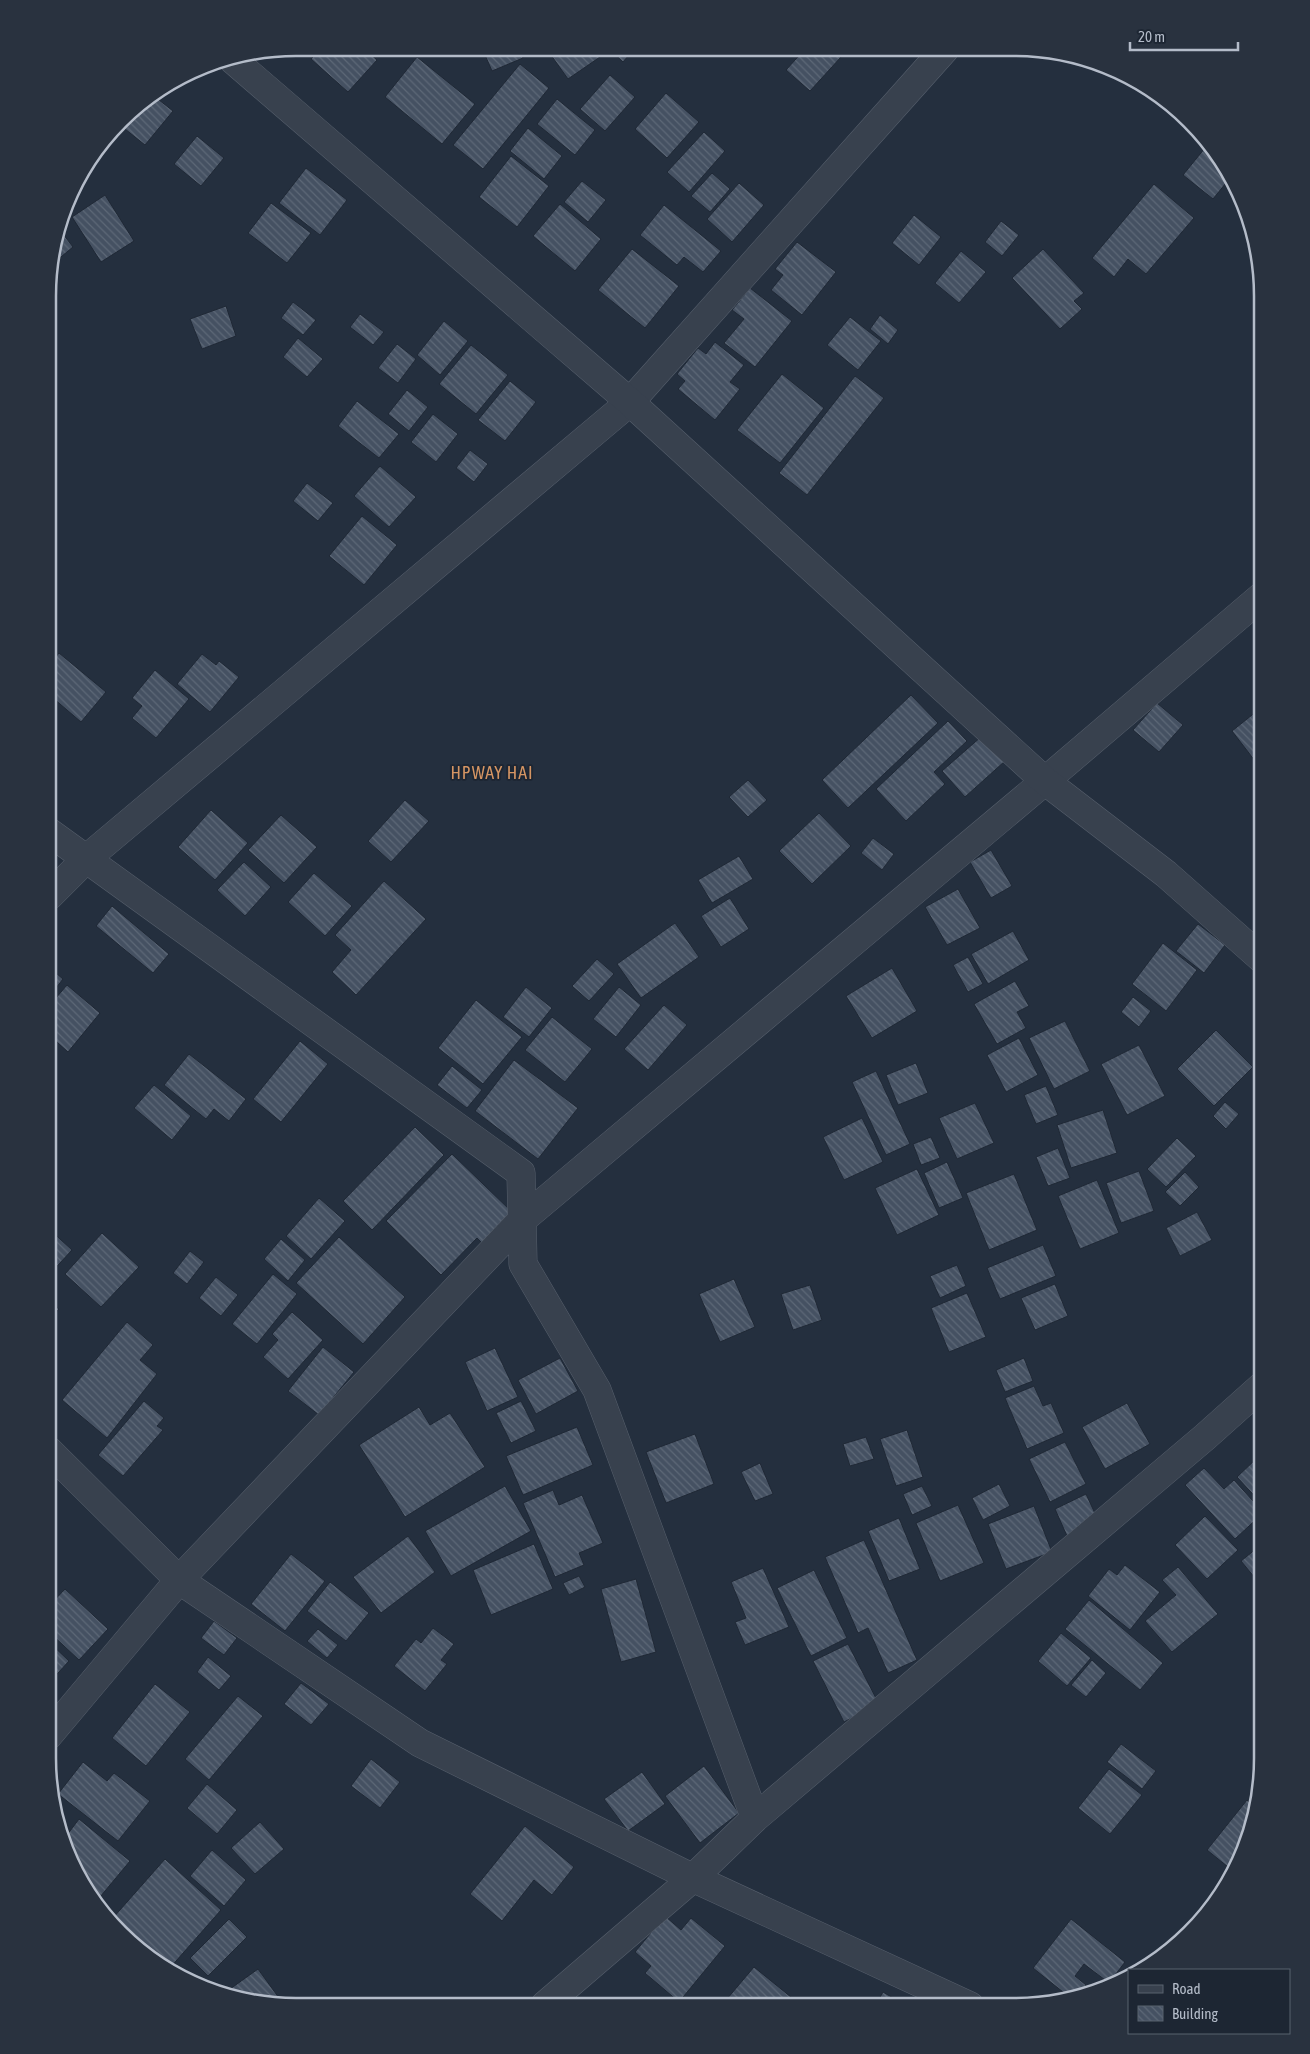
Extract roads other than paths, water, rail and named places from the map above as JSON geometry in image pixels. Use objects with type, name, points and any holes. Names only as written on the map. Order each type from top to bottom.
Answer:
[{"type":"street","points":[[56,889],[86,859],[630,402],[939,56]]},
{"type":"street","points":[[237,63],[630,402],[1045,781],[1166,874],[1254,952]]},
{"type":"street","points":[[56,1726],[179,1580],[523,1219],[1045,781],[1254,603]]},
{"type":"street","points":[[56,837],[521,1173],[522,1264],[596,1390],[756,1818]]},
{"type":"street","points":[[553,1998],[693,1878],[756,1818],[1205,1438],[1254,1393]]},
{"type":"street","points":[[56,1458],[179,1580],[420,1743],[693,1878],[953,1998]]},
{"type":"district","name":"HPWAY HAI","points":[[492,773]]}]
